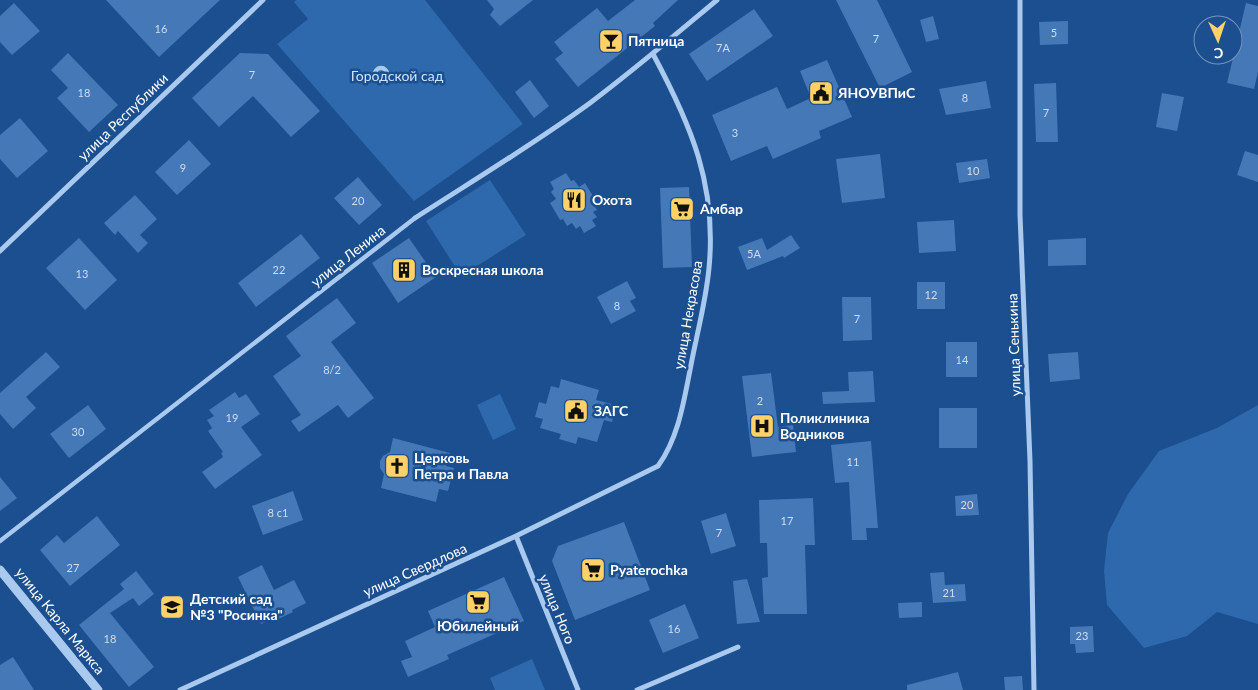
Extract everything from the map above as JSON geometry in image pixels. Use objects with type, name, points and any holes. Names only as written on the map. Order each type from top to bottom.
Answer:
[{"type":"street","name":"улица Республики","points":[[0,251],[263,0]]},
{"type":"street","name":"улица Ленина","points":[[0,540],[415,218],[590,103],[653,54],[717,0]]},
{"type":"street","name":"улица Сенькина","points":[[1020,0],[1020,215],[1030,461],[1034,690]]},
{"type":"street","name":"улица Некрасова","points":[[653,54],[673,91],[696,145],[707,192],[710,245],[705,294],[682,407],[667,453],[658,466]]},
{"type":"street","name":"улица Свердлова","points":[[180,690],[516,536],[658,466]]},
{"type":"street","name":"улица Ного","points":[[516,536],[578,690]]},
{"type":"street","name":"улица Карла Маркса","points":[[0,570],[98,690]]},
{"type":"street","points":[[637,690],[738,647]]},
{"type":"green space","name":"Городской сад","points":[[296,0],[425,0],[523,124],[414,201],[277,44],[308,19],[294,2]]},
{"type":"green space","points":[[490,180],[526,235],[461,276],[426,221]]},
{"type":"green space","points":[[500,394],[516,429],[493,440],[477,405]]},
{"type":"green space","points":[[1258,405],[1258,624],[1217,612],[1187,636],[1144,648],[1107,605],[1104,571],[1108,533],[1128,494],[1159,451],[1217,428]]},
{"type":"green space","points":[[532,659],[545,690],[495,690],[490,678]]},
{"type":"building","points":[[106,0],[220,0],[159,57]]},
{"type":"building","points":[[487,0],[533,0],[500,26],[490,15],[494,9]]},
{"type":"building","points":[[635,0],[678,0],[653,23],[655,26],[578,87],[555,59],[563,53],[554,42],[597,8],[608,21]]},
{"type":"building","points":[[836,0],[877,0],[912,72],[880,88]]},
{"type":"building","points":[[14,3],[40,31],[12,55],[0,42],[0,16]]},
{"type":"building","points":[[1246,3],[1258,6],[1258,72],[1254,89],[1227,83],[1231,65],[1243,65],[1243,16]]},
{"type":"building","points":[[754,9],[773,36],[707,81],[689,54]]},
{"type":"building","points":[[933,16],[939,39],[926,42],[920,20]]},
{"type":"building","points":[[1068,21],[1068,44],[1040,45],[1039,22]]},
{"type":"building","points":[[68,53],[118,105],[89,132],[57,98],[68,88],[51,70]]},
{"type":"building","points":[[240,53],[268,54],[320,111],[291,137],[253,96],[219,127],[192,98]]},
{"type":"building","points":[[827,60],[852,117],[819,131],[821,138],[773,159],[767,146],[731,161],[712,115],[777,87],[787,109],[811,98],[800,71]]},
{"type":"building","points":[[530,80],[549,106],[534,118],[515,92]]},
{"type":"building","points":[[986,81],[991,108],[946,115],[939,89]]},
{"type":"building","points":[[1056,83],[1058,142],[1036,142],[1034,84]]},
{"type":"building","points":[[1162,93],[1184,97],[1177,131],[1156,127]]},
{"type":"building","points":[[20,118],[48,151],[17,178],[0,159],[0,135]]},
{"type":"building","points":[[189,140],[211,164],[177,195],[155,172]]},
{"type":"building","points":[[1245,151],[1258,155],[1258,182],[1237,175]]},
{"type":"building","points":[[880,154],[885,198],[842,203],[836,159]]},
{"type":"building","points":[[987,159],[990,178],[959,183],[956,163]]},
{"type":"building","points":[[566,173],[571,181],[574,180],[579,187],[585,183],[596,201],[593,203],[597,210],[593,212],[597,217],[592,220],[596,226],[584,233],[580,226],[576,229],[572,223],[567,226],[563,219],[560,220],[550,203],[556,199],[551,192],[554,189],[550,182]]},
{"type":"building","points":[[358,177],[382,205],[359,225],[334,198]]},
{"type":"building","points":[[689,187],[692,267],[663,268],[660,188]]},
{"type":"building","points":[[135,195],[157,219],[140,235],[148,243],[138,253],[118,231],[115,235],[104,223]]},
{"type":"building","points":[[954,220],[956,251],[919,253],[917,222]]},
{"type":"building","points":[[301,234],[320,258],[256,307],[238,283]]},
{"type":"building","points":[[791,235],[800,248],[784,258],[783,256],[747,270],[738,247],[762,238],[767,250]]},
{"type":"building","points":[[79,238],[117,280],[85,310],[46,268]]},
{"type":"building","name":"Воскресная школа","points":[[409,238],[436,277],[398,303],[372,263]]},
{"type":"building","points":[[1086,238],[1086,265],[1048,266],[1048,240]]},
{"type":"building","points":[[627,281],[636,298],[630,301],[636,311],[611,324],[597,297]]},
{"type":"building","points":[[917,282],[945,282],[945,309],[917,309]]},
{"type":"building","points":[[842,297],[871,297],[872,340],[843,341]]},
{"type":"building","points":[[337,298],[356,323],[331,342],[374,398],[348,418],[338,405],[299,432],[291,421],[301,415],[273,376],[301,356],[286,336]]},
{"type":"building","points":[[946,342],[977,342],[977,377],[946,377]]},
{"type":"building","points":[[46,352],[60,367],[26,397],[36,408],[13,429],[0,414],[0,393]]},
{"type":"building","points":[[1078,352],[1080,379],[1050,382],[1048,354]]},
{"type":"building","points":[[873,371],[875,402],[823,404],[822,392],[849,391],[848,372]]},
{"type":"building","points":[[771,373],[778,427],[793,425],[796,452],[752,457],[742,376]]},
{"type":"building","name":"ЗАГС","points":[[561,379],[599,390],[596,400],[616,405],[612,422],[604,420],[597,442],[578,437],[576,444],[559,439],[561,434],[540,428],[543,419],[535,417],[539,402],[546,404],[551,386],[559,388]]},
{"type":"building","points":[[235,392],[239,398],[246,394],[260,414],[241,427],[262,455],[215,489],[202,472],[223,457],[221,453],[223,452],[208,431],[212,428],[207,420],[214,416],[209,410]]},
{"type":"building","points":[[88,405],[106,429],[69,458],[50,434]]},
{"type":"building","points":[[939,408],[977,408],[977,448],[939,448]]},
{"type":"building","points":[[393,438],[450,453],[446,466],[454,468],[448,491],[439,489],[436,502],[381,488],[384,474],[380,468],[380,461],[383,456],[390,452]]},
{"type":"building","points":[[871,441],[878,528],[866,528],[867,540],[852,540],[849,482],[835,483],[831,445]]},
{"type":"building","points":[[0,477],[17,498],[0,511]]},
{"type":"building","points":[[293,491],[303,520],[263,535],[252,506]]},
{"type":"building","points":[[977,494],[979,515],[956,516],[955,496]]},
{"type":"building","points":[[813,498],[815,545],[805,545],[807,614],[764,614],[762,578],[768,577],[767,543],[760,543],[759,500]]},
{"type":"building","points":[[726,513],[736,546],[711,554],[701,521]]},
{"type":"building","points":[[97,516],[120,545],[70,586],[40,550],[57,535],[64,543]]},
{"type":"building","points":[[624,522],[650,590],[575,620],[552,561],[558,546]]},
{"type":"building","points":[[262,565],[274,590],[294,580],[306,603],[274,621],[273,619],[261,624],[238,577]]},
{"type":"building","points":[[136,571],[154,594],[139,606],[133,598],[110,613],[154,667],[129,687],[79,625],[124,589],[120,584]]},
{"type":"building","points":[[944,572],[945,585],[965,584],[966,601],[933,603],[930,573]]},
{"type":"building","points":[[504,577],[524,621],[447,655],[449,659],[408,677],[401,661],[412,657],[405,641],[435,627],[428,611]]},
{"type":"building","points":[[747,579],[760,622],[737,624],[733,581]]},
{"type":"building","points":[[922,602],[922,617],[899,618],[898,603]]},
{"type":"building","points":[[685,604],[699,638],[663,653],[649,620]]},
{"type":"building","points":[[1093,626],[1094,652],[1076,653],[1075,644],[1070,644],[1070,627]]},
{"type":"building","points":[[13,657],[34,690],[0,690],[0,665]]},
{"type":"building","points":[[958,672],[963,690],[907,690],[907,685]]},
{"type":"building","points":[[1022,676],[1023,690],[1005,690],[1004,677]]},
{"type":"place","name":"Пятница","points":[[611,41]]},
{"type":"place","name":"ЯНОУВПиС","points":[[821,93]]},
{"type":"place","name":"Охота","points":[[574,200]]},
{"type":"place","name":"Амбар","points":[[682,209]]},
{"type":"place","name":"Воскресная школа","points":[[404,270]]},
{"type":"place","name":"ЗАГС","points":[[576,411]]},
{"type":"place","name":"Поликлиника Водников","points":[[762,426]]},
{"type":"place","name":"Церковь Петра и Павла","points":[[397,466]]},
{"type":"place","name":"Pyaterochka","points":[[593,570]]},
{"type":"place","name":"Юбилейный","points":[[478,602]]},
{"type":"place","name":"Детский сад №3 \"Росинка\"","points":[[172,607]]}]
